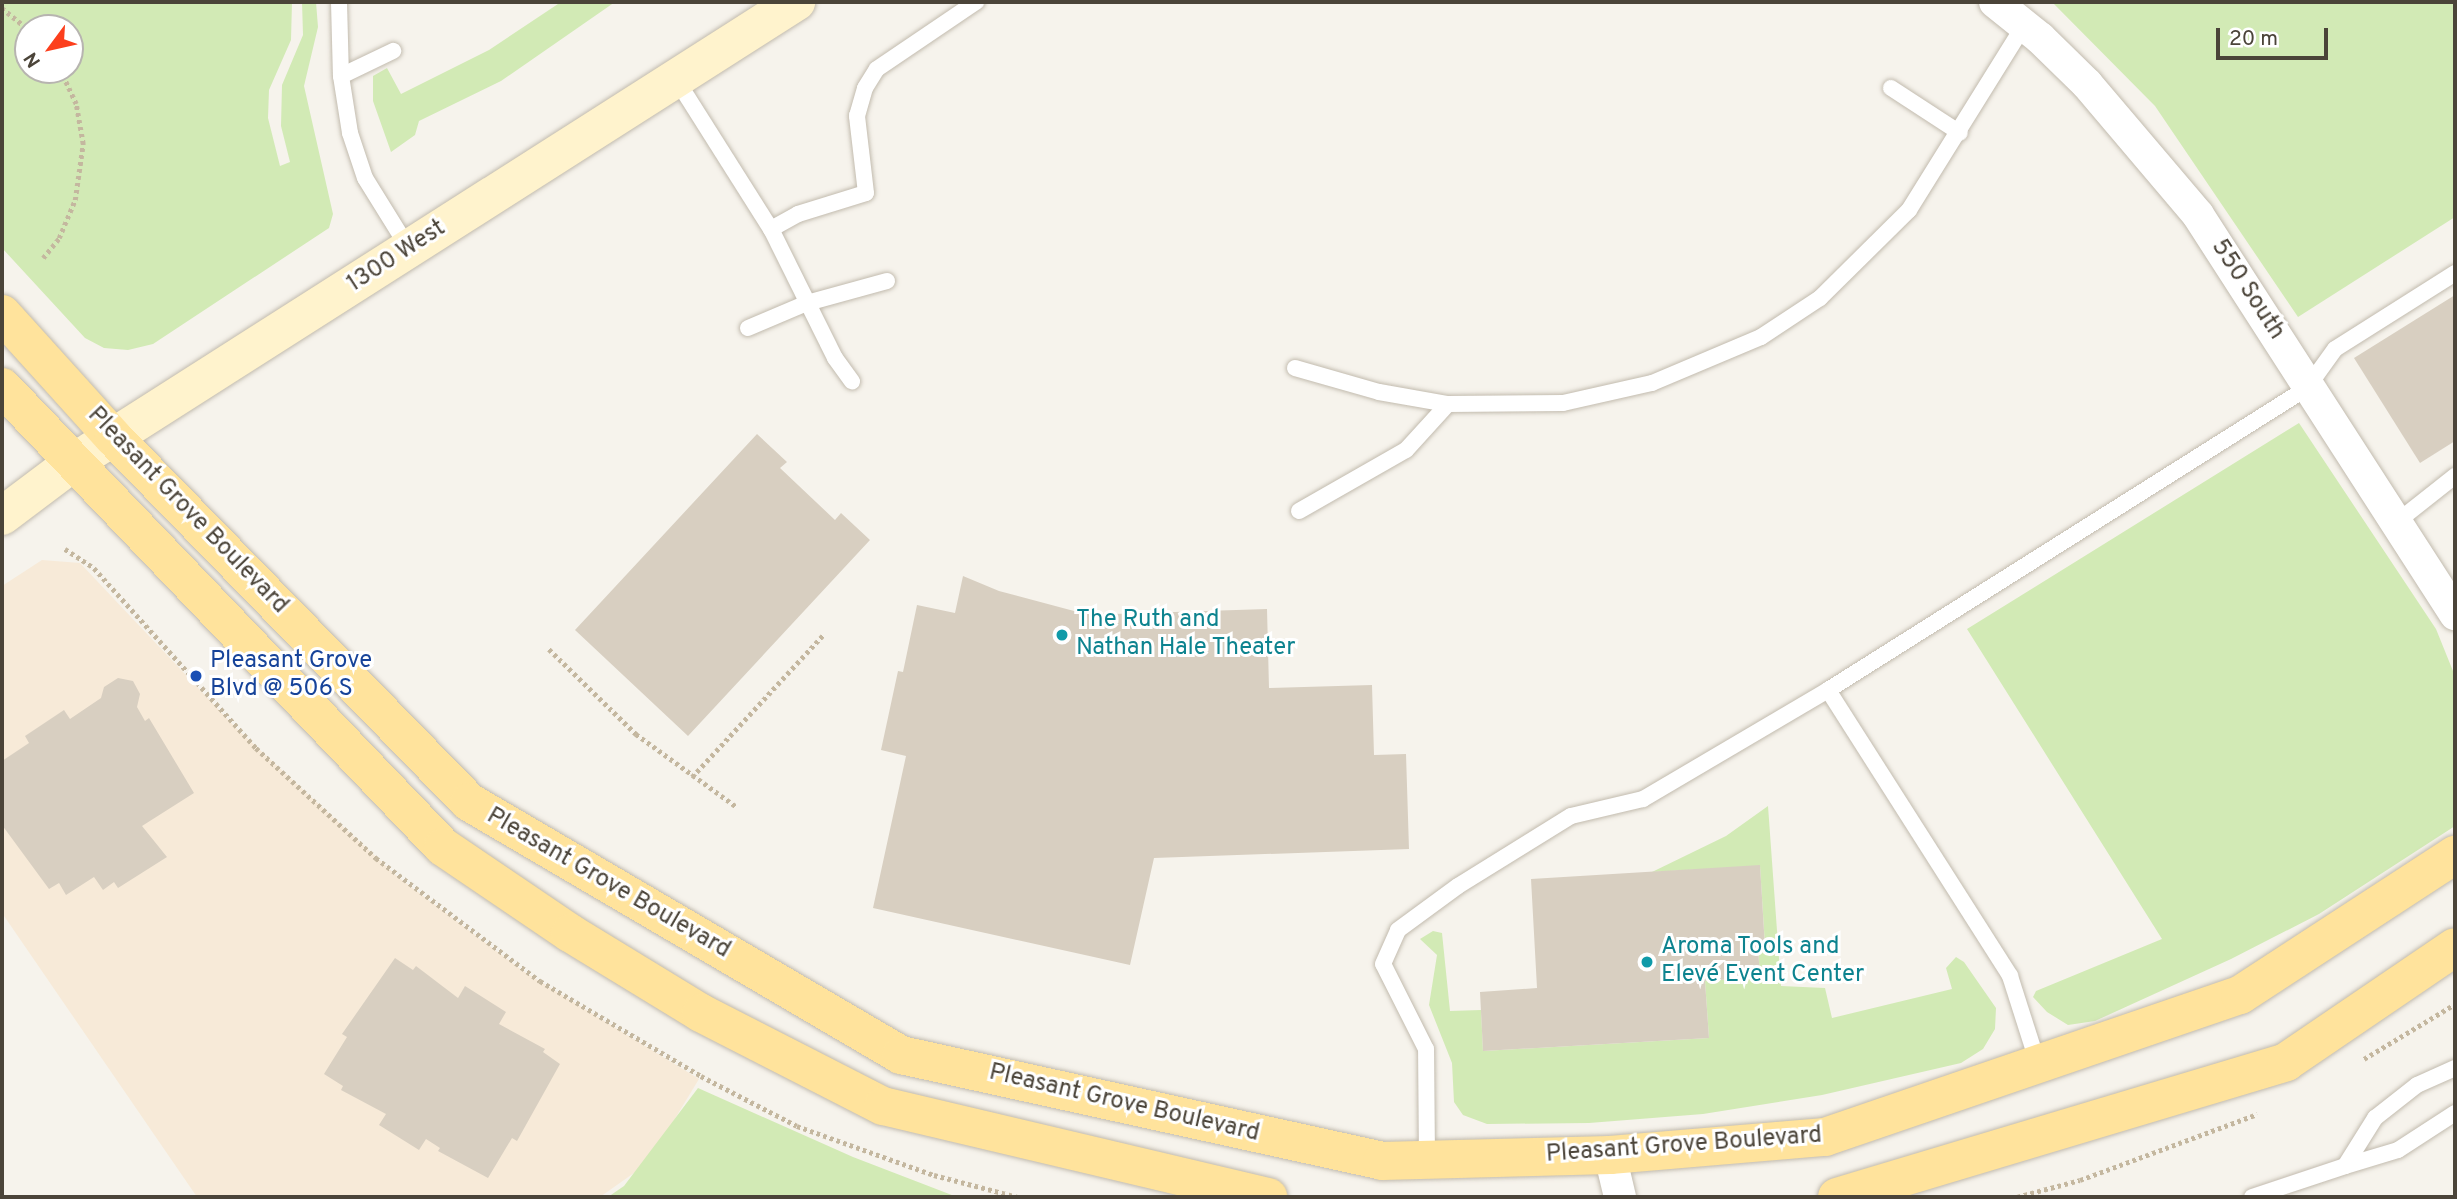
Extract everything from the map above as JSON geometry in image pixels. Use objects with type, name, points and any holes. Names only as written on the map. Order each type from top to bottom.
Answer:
[{"type":"main road","name":"Pleasant Grove Boulevard","points":[[2,314],[114,438],[469,802],[901,1055],[1382,1161],[1610,1155],[1825,1137],[2240,995],[2455,855]]},
{"type":"main road","name":"Pleasant Grove Boulevard","points":[[2,387],[71,464],[443,847],[570,933],[701,1013],[883,1106],[1268,1197]]},
{"type":"main road","points":[[1837,1197],[2286,1062],[2455,947]]},
{"type":"street","name":"1300 West","points":[[2,516],[71,464],[796,2]]},
{"type":"street","name":"550 South","points":[[1995,2],[2024,25],[2087,84],[2198,215],[2307,388],[2398,521],[2455,614]]},
{"type":"street","points":[[1610,1155],[1620,1197]]},
{"type":"lane","points":[[339,2],[341,76],[350,133],[365,178],[409,249]]},
{"type":"lane","points":[[771,229],[798,214],[866,193],[857,116],[865,88],[877,69],[976,2]]},
{"type":"lane","points":[[1295,368],[1379,392],[1448,404],[1522,407],[1599,397],[1707,363],[1761,337],[1820,298],[1870,253],[1909,210],[1960,133],[2024,25]]},
{"type":"lane","points":[[341,76],[393,51]]},
{"type":"lane","points":[[676,79],[771,229],[807,303],[852,381]]},
{"type":"lane","points":[[1892,88],[1960,133]]},
{"type":"lane","points":[[1427,1159],[1426,1049],[1383,964],[1398,930],[1458,886],[1572,816],[1643,799],[1828,690],[2307,388],[2335,349],[2455,273]]},
{"type":"lane","points":[[748,328],[807,303],[887,281]]},
{"type":"lane","points":[[1299,511],[1406,450],[1448,404]]},
{"type":"lane","points":[[2398,521],[2455,476]]},
{"type":"lane","points":[[1828,690],[2010,976],[2039,1064]]},
{"type":"lane","points":[[2346,1166],[2375,1118],[2417,1085],[2455,1068]]},
{"type":"lane","points":[[2252,1197],[2398,1150],[2455,1113]]},
{"type":"path","points":[[43,258],[59,238],[75,201],[83,144],[76,104],[67,84]]},
{"type":"path","points":[[65,549],[94,568],[256,748],[376,858],[540,981],[702,1076],[797,1126],[934,1175],[1018,1197]]},
{"type":"path","points":[[692,778],[823,635]]},
{"type":"path","points":[[549,649],[598,700],[692,778],[737,807]]},
{"type":"shaded area","points":[[42,560],[80,563],[235,727],[398,877],[523,971],[699,1079],[648,1163],[600,1197],[197,1197],[2,913],[2,586]]},
{"type":"green space","points":[[2,2],[292,2],[291,40],[269,90],[268,118],[280,166],[290,162],[281,126],[282,85],[303,35],[302,2],[316,2],[318,27],[304,86],[333,214],[329,228],[153,344],[128,350],[104,348],[85,338],[2,248]]},
{"type":"green space","points":[[561,2],[615,2],[501,81],[419,121],[415,135],[391,152],[373,101],[373,76],[387,68],[401,94],[489,50]]},
{"type":"green space","points":[[2052,2],[2455,2],[2455,217],[2298,317],[2155,106]]},
{"type":"green space","points":[[2299,423],[2436,629],[2455,676],[2455,826],[2319,914],[2231,959],[2095,1021],[2068,1025],[2047,1012],[2033,997],[2036,991],[2162,939],[1967,629]]},
{"type":"green space","points":[[1768,806],[1781,986],[1825,988],[1832,1018],[1952,989],[1946,968],[1956,957],[1964,962],[1996,1008],[1995,1029],[1983,1049],[1961,1063],[1822,1095],[1703,1114],[1589,1123],[1487,1124],[1463,1115],[1454,1102],[1452,1063],[1429,1005],[1437,955],[1420,939],[1433,931],[1442,933],[1450,1011],[1481,1010],[1483,1051],[1709,1038],[1705,981],[1760,977],[1758,947],[1765,946],[1760,866],[1652,872],[1726,836]]},
{"type":"green space","points":[[698,1088],[853,1157],[957,1197],[608,1197],[624,1186]]},
{"type":"building","points":[[2455,295],[2455,441],[2420,463],[2354,358]]},
{"type":"building","points":[[757,434],[787,462],[780,468],[835,520],[841,513],[870,540],[688,736],[575,630]]},
{"type":"building","points":[[963,576],[999,591],[1074,611],[1113,614],[1267,609],[1269,688],[1372,685],[1374,755],[1406,754],[1409,849],[1154,858],[1130,965],[873,908],[906,756],[881,750],[898,671],[903,672],[917,605],[955,613]]},
{"type":"building","points":[[118,678],[133,681],[140,694],[137,707],[145,721],[149,718],[194,793],[142,826],[167,857],[118,888],[114,882],[103,890],[94,877],[66,895],[59,883],[49,889],[2,825],[2,761],[29,743],[25,736],[64,710],[70,719],[101,698],[104,687]]},
{"type":"building","name":"Aroma Tools and Elevé Event Center","points":[[1760,865],[1765,947],[1758,947],[1760,977],[1705,981],[1709,1038],[1483,1051],[1480,992],[1537,988],[1531,879]]},
{"type":"building","points":[[395,958],[413,970],[416,966],[458,998],[465,986],[506,1012],[499,1024],[545,1049],[543,1052],[560,1064],[517,1141],[512,1138],[488,1178],[438,1151],[440,1148],[426,1139],[419,1150],[379,1125],[386,1114],[341,1090],[343,1086],[324,1074],[347,1037],[342,1034]]},
{"type":"place","name":"The Ruth and Nathan Hale Theater","points":[[1062,635]]},
{"type":"place","name":"Pleasant Grove Blvd @ 506 S","points":[[196,676]]},
{"type":"place","name":"Aroma Tools and Elevé Event Center","points":[[1647,962]]}]
